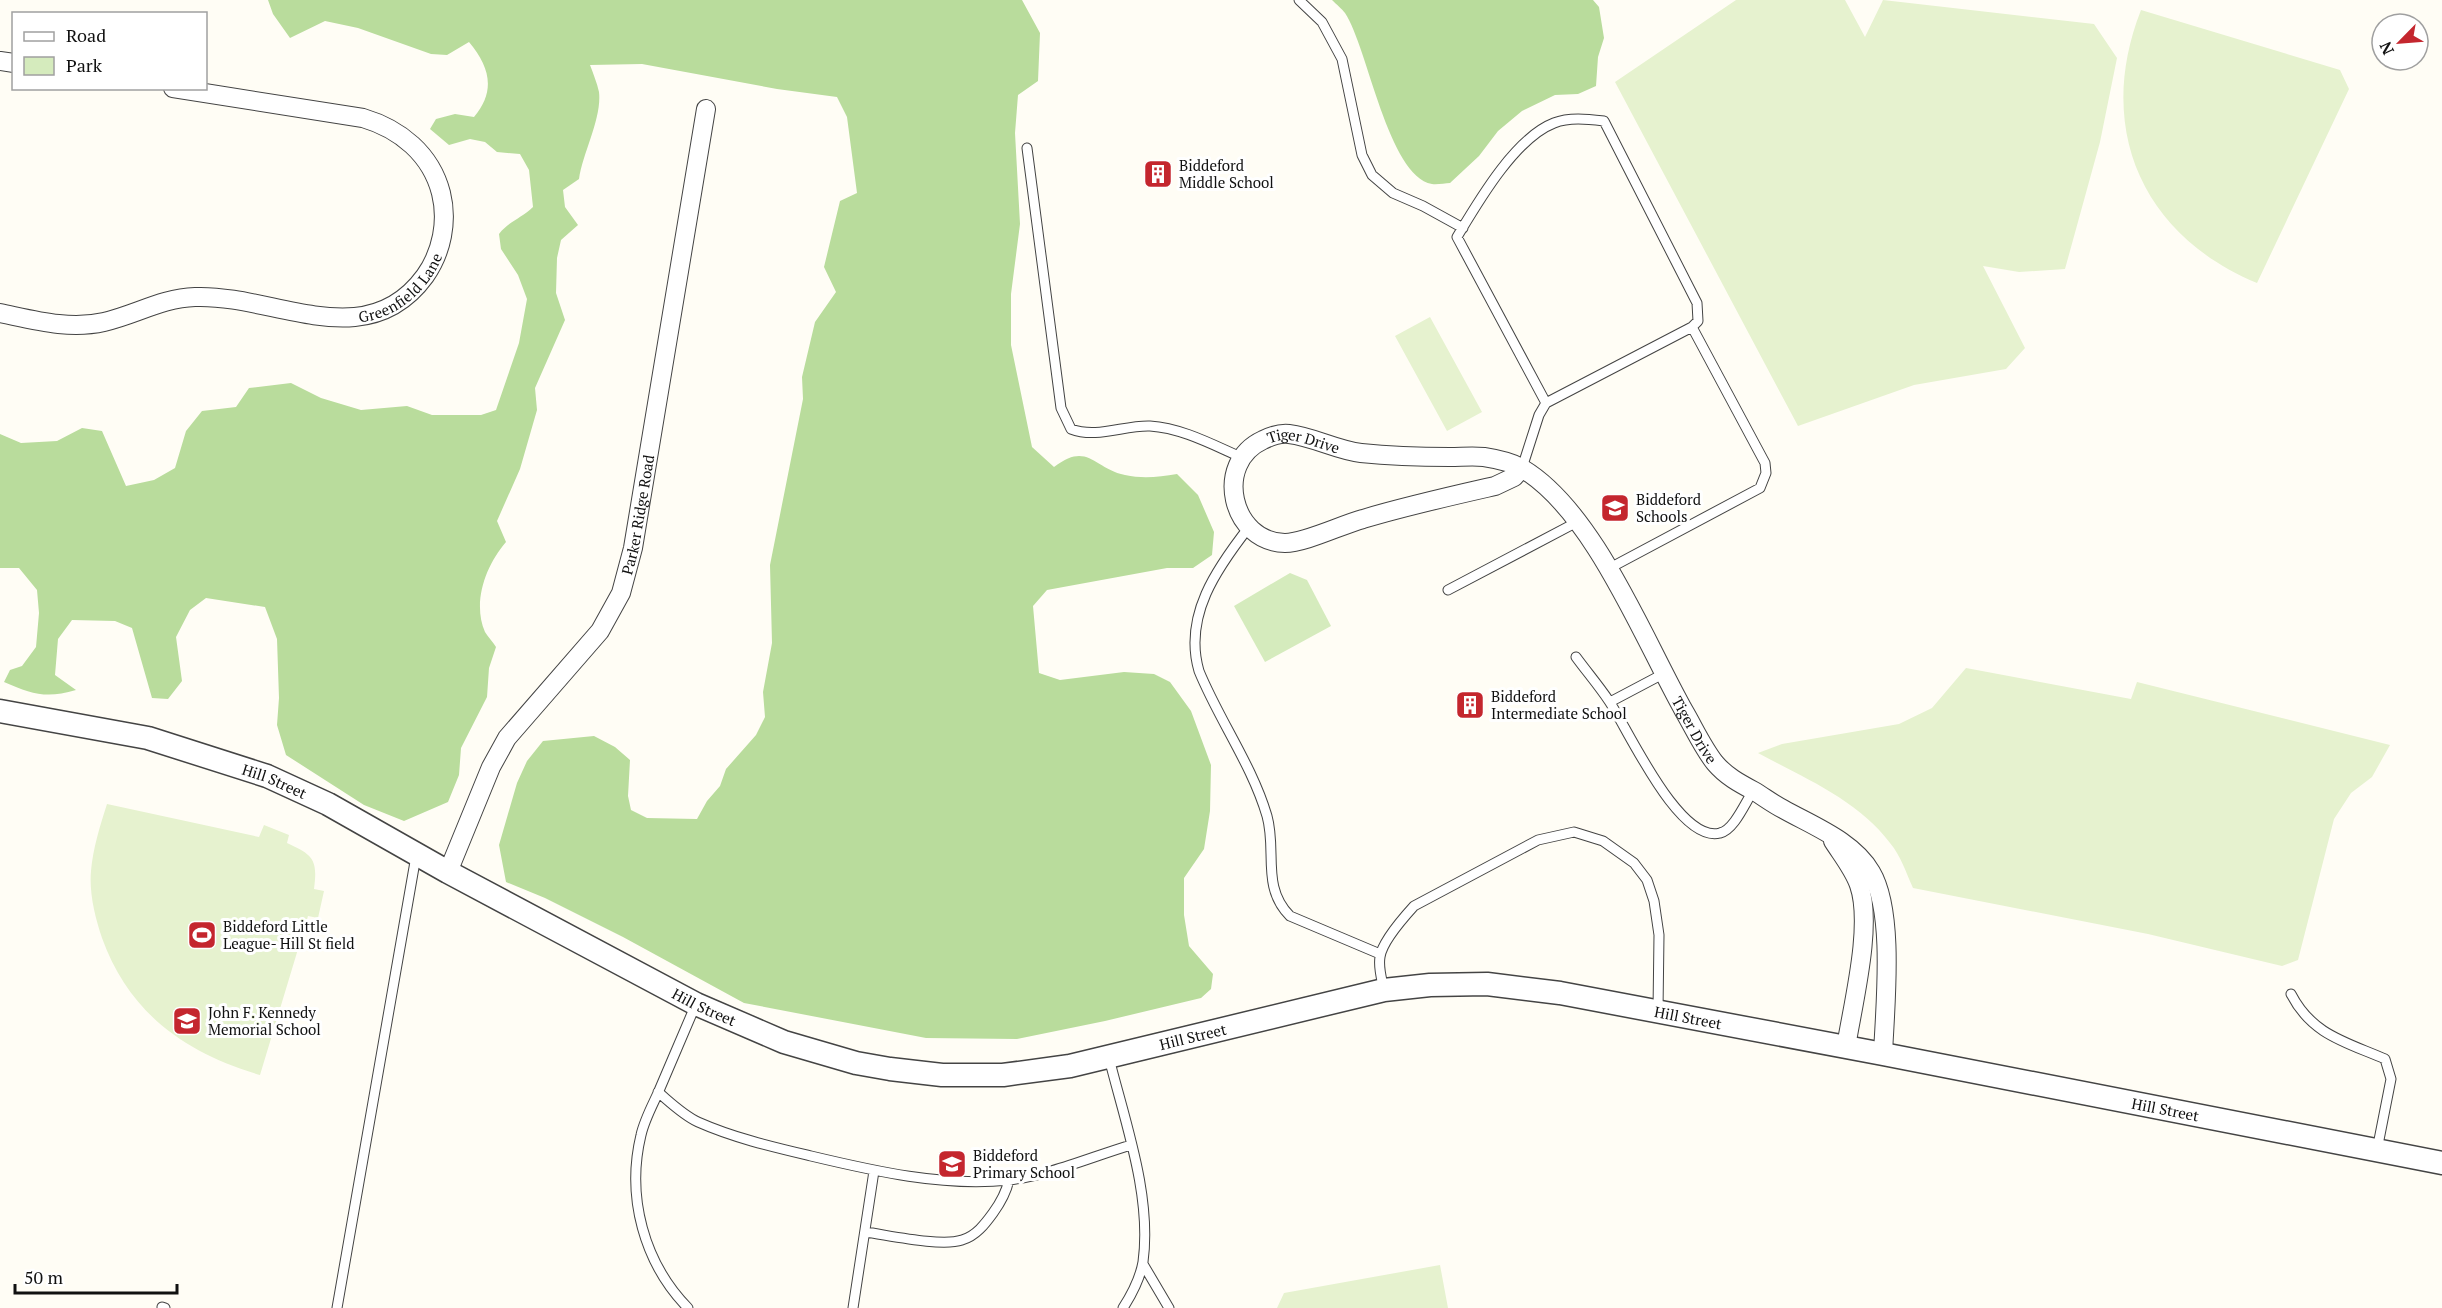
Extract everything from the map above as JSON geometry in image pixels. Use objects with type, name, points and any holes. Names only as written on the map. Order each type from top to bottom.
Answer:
[{"type":"street","name":"Greenfield Lane","points":[[0,313],[54,324],[86,325],[116,319],[161,303],[205,297],[240,300],[327,318],[344,319],[378,312],[400,300],[419,284],[436,257],[444,225],[443,209],[438,185],[428,163],[406,139],[378,123],[363,118],[186,90]]},
{"type":"street","name":"Parker Ridge Road","points":[[448,872],[491,767],[507,738],[600,631],[621,592],[633,548],[706,109]]},
{"type":"street","name":"Tiger Drive","points":[[1242,458],[1258,442],[1286,433],[1357,453],[1480,456],[1522,468],[1560,500],[1579,521],[1608,569],[1663,674],[1714,762],[1727,775],[1829,834],[1857,854],[1870,870],[1881,894],[1886,924],[1883,1054]]},
{"type":"street","points":[[1242,458],[1234,474],[1232,487],[1238,510],[1249,527],[1257,534],[1274,542],[1300,542],[1362,519],[1495,486],[1514,477],[1522,468]]},
{"type":"street","name":"Hill Street","points":[[0,711],[148,738],[267,776],[328,804],[448,872],[696,1004],[784,1042],[818,1053],[918,1073],[950,1076],[1003,1075],[1070,1066],[1384,990],[1430,985],[1487,984],[1658,1010],[2442,1163]]},
{"type":"street","name":"Tiger Drive","points":[[1829,834],[1858,882],[1864,911],[1864,931],[1846,1047]]},
{"type":"lane","points":[[1299,0],[1322,22],[1342,59],[1362,155],[1372,175],[1393,193],[1463,228]]},
{"type":"lane","points":[[1522,468],[1539,415],[1546,403],[1692,327],[1698,321],[1697,303],[1604,121],[1581,118],[1556,122],[1541,129],[1525,141],[1496,177],[1457,237],[1546,403]]},
{"type":"lane","points":[[1027,148],[1061,408],[1071,429],[1081,433],[1132,426],[1153,426],[1200,439],[1242,458]]},
{"type":"lane","points":[[1608,569],[1760,488],[1764,482],[1765,463],[1692,327]]},
{"type":"lane","points":[[1448,590],[1579,521]]},
{"type":"lane","points":[[1249,527],[1220,567],[1199,612],[1194,637],[1199,671],[1256,785],[1268,819],[1273,888],[1279,905],[1290,916],[1380,954]]},
{"type":"lane","points":[[1576,657],[1610,702],[1655,780],[1685,818],[1698,829],[1714,834],[1728,829],[1753,791]]},
{"type":"lane","points":[[1610,702],[1663,674]]},
{"type":"lane","points":[[1384,990],[1379,968],[1380,954],[1403,918],[1414,906],[1538,840],[1574,832],[1603,841],[1634,863],[1647,880],[1654,901],[1659,935],[1658,1010]]},
{"type":"lane","points":[[337,1308],[417,854]]},
{"type":"lane","points":[[2291,994],[2306,1018],[2328,1035],[2385,1059],[2391,1079],[2376,1150]]},
{"type":"lane","points":[[688,1308],[661,1276],[650,1252],[640,1221],[636,1160],[641,1132],[696,1004]]},
{"type":"lane","points":[[1109,1057],[1131,1145],[1146,1226],[1143,1264],[1135,1289],[1123,1308]]},
{"type":"lane","points":[[658,1092],[678,1110],[697,1121],[771,1146],[874,1171],[909,1177],[982,1181],[1009,1180],[1034,1175],[1131,1145]]},
{"type":"lane","points":[[853,1308],[874,1171]]},
{"type":"lane","points":[[865,1232],[938,1241],[962,1240],[984,1226],[1005,1194],[1009,1180]]},
{"type":"lane","points":[[1143,1264],[1169,1308]]},
{"type":"green space","points":[[268,0],[1022,0],[1040,33],[1038,81],[1018,95],[1015,133],[1020,224],[1011,294],[1011,345],[1032,447],[1054,467],[1075,456],[1083,456],[1114,472],[1125,475],[1151,477],[1177,474],[1198,495],[1214,532],[1212,555],[1193,568],[1167,568],[1047,590],[1033,606],[1039,673],[1060,680],[1124,672],[1154,674],[1170,682],[1191,711],[1211,765],[1210,811],[1204,849],[1184,878],[1184,915],[1189,946],[1213,974],[1211,989],[1201,998],[1017,1039],[926,1038],[744,1003],[623,937],[545,898],[506,882],[499,845],[517,783],[527,761],[543,741],[594,736],[615,747],[630,760],[628,796],[631,810],[647,818],[697,819],[707,801],[720,786],[726,769],[756,735],[765,717],[763,692],[772,643],[770,565],[803,399],[802,377],[815,322],[836,292],[824,267],[840,201],[857,193],[847,117],[837,97],[777,89],[642,64],[590,65],[599,92],[598,113],[579,179],[563,190],[565,207],[578,225],[561,240],[557,258],[556,293],[565,320],[535,388],[537,410],[520,469],[497,521],[506,542],[487,573],[483,584],[480,609],[485,632],[496,647],[489,668],[487,697],[461,748],[459,775],[448,802],[404,821],[364,805],[286,755],[277,725],[279,698],[277,639],[265,607],[206,598],[190,610],[176,637],[182,681],[168,699],[152,698],[132,628],[115,621],[72,620],[58,639],[55,675],[76,690],[47,695],[23,690],[4,682],[10,670],[22,666],[36,647],[39,613],[37,590],[19,568],[0,568],[0,434],[21,443],[57,441],[82,428],[102,431],[126,486],[154,480],[175,468],[186,431],[202,411],[236,407],[249,388],[291,383],[321,398],[361,410],[407,406],[432,415],[481,415],[496,410],[519,343],[527,299],[518,275],[501,249],[499,234],[533,207],[529,170],[520,154],[497,152],[485,142],[470,139],[449,145],[430,129],[436,119],[455,114],[474,117],[481,107],[488,88],[486,70],[482,61],[469,42],[447,55],[431,54],[358,28],[325,21],[290,38],[273,14]]},
{"type":"green space","points":[[1332,0],[1593,0],[1599,7],[1604,38],[1598,57],[1596,86],[1578,94],[1555,95],[1522,111],[1498,131],[1479,156],[1450,183],[1432,184],[1417,176],[1403,159],[1391,136],[1354,30],[1345,13]]},
{"type":"green space","points":[[1736,0],[1845,0],[1865,37],[1883,0],[2094,24],[2117,58],[2100,142],[2065,269],[2019,272],[1983,266],[2025,348],[2006,369],[1914,385],[1798,426],[1615,82]]},
{"type":"green space","points":[[2141,10],[2340,70],[2349,89],[2257,283],[2217,262],[2183,237],[2157,206],[2138,172],[2127,135],[2123,95],[2128,53]]},
{"type":"green space","points":[[1430,317],[1482,412],[1447,431],[1395,336]]},
{"type":"green space","points":[[1290,573],[1307,580],[1331,626],[1265,662],[1234,606]]},
{"type":"green space","points":[[1966,668],[2131,699],[2137,682],[2390,745],[2372,777],[2351,793],[2334,819],[2298,960],[2282,966],[2148,934],[1913,888],[1894,848],[1862,814],[1812,781],[1758,753],[1782,744],[1899,724],[1932,708]]},
{"type":"green space","name":"Biddeford Little League- Hill St field","points":[[107,804],[259,837],[264,825],[289,835],[287,843],[303,851],[312,859],[315,871],[314,889],[324,891],[318,918],[308,916],[260,1075],[207,1055],[184,1042],[144,1009],[113,965],[99,930],[91,888],[93,854]]},
{"type":"green space","points":[[1440,1265],[1448,1308],[1277,1308],[1284,1293]]},
{"type":"place","name":"Biddeford Middle School","points":[[1158,174]]},
{"type":"place","name":"Biddeford Schools","points":[[1615,508]]},
{"type":"place","name":"Biddeford Intermediate School","points":[[1470,705]]},
{"type":"place","name":"Biddeford Little League- Hill St field","points":[[202,935]]},
{"type":"place","name":"John F. Kennedy Memorial School","points":[[187,1021]]},
{"type":"place","name":"Biddeford Primary School","points":[[952,1164]]}]
